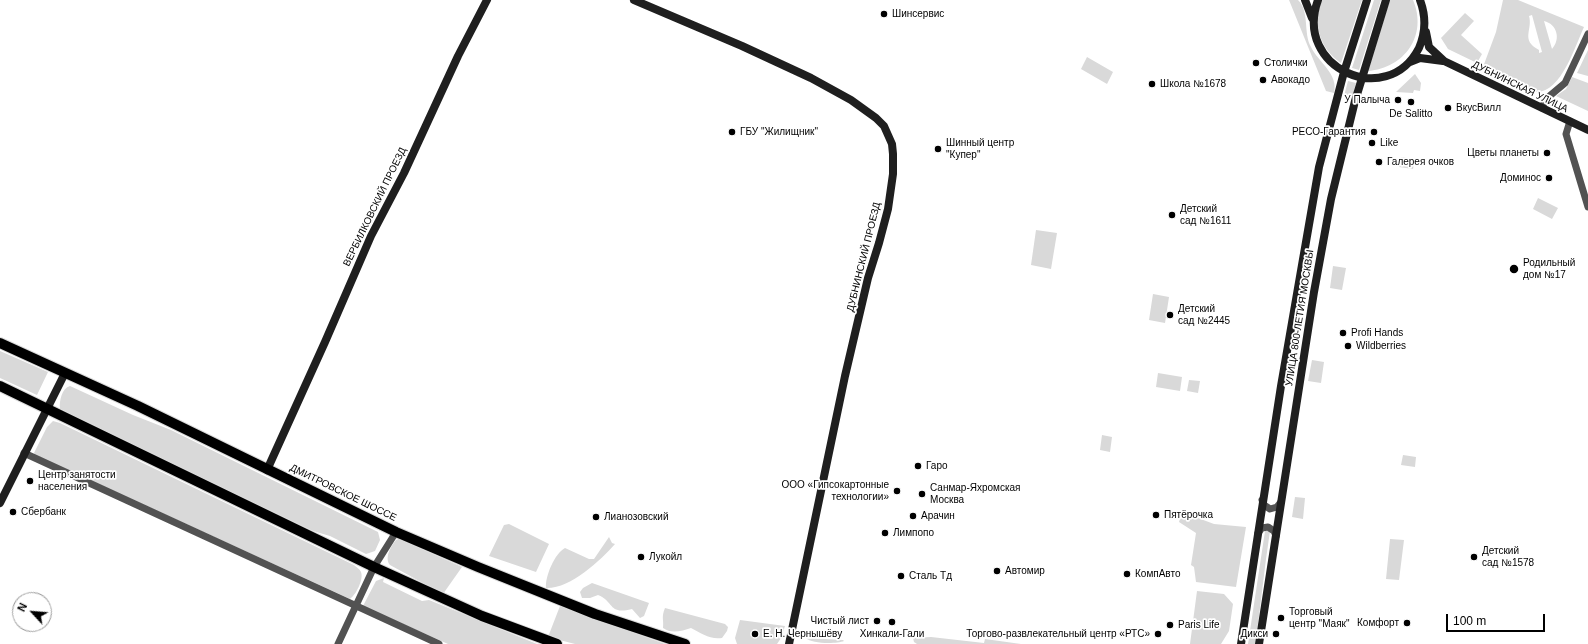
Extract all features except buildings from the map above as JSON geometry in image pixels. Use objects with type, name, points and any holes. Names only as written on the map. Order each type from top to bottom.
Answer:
[{"type":"main road","name":"ВЕРБИЛКОВСКИЙ ПРОЕЗД","points":[[268,470],[371,236],[404,173],[460,52],[487,0]]},
{"type":"main road","name":"ДУБНИНСКИЙ ПРОЕЗД","points":[[634,0],[742,46],[811,78],[851,100],[876,118],[884,126],[892,144],[893,174],[888,209],[868,278],[845,376],[789,644]]},
{"type":"main road","points":[[1305,0],[1309,6],[1316,38],[1322,52],[1331,63],[1344,72],[1362,78],[1373,78],[1388,75],[1405,65],[1413,57],[1421,44],[1425,26]]},
{"type":"main road","points":[[1313,23],[1318,0]]},
{"type":"main road","name":"УЛИЦА 800-ЛЕТИЯ МОСКВЫ","points":[[1241,644],[1262,500],[1295,300],[1319,167],[1344,72],[1368,0]]},
{"type":"main road","name":"УЛИЦА 800-ЛЕТИЯ МОСКВЫ","points":[[1259,644],[1330,199],[1347,128],[1386,0]]},
{"type":"main road","name":"ДУБНИНСКАЯ УЛИЦА","points":[[1420,0],[1424,14],[1429,47],[1444,61],[1588,130]]},
{"type":"main road","name":"ДУБНИНСКАЯ УЛИЦА","points":[[1405,65],[1420,58],[1444,61]]},
{"type":"main road","name":"ДМИТРОВСКОЕ ШОССЕ","points":[[0,343],[131,403],[396,532],[588,611],[648,633],[685,644]]},
{"type":"main road","points":[[0,503],[65,373]]},
{"type":"main road","points":[[0,386],[374,567],[482,616],[557,644]]},
{"type":"street","points":[[1542,108],[1546,99],[1565,83],[1588,34]]},
{"type":"street","points":[[1570,121],[1566,134],[1588,207]]},
{"type":"street","points":[[24,453],[439,644]]},
{"type":"street","points":[[1262,500],[1264,505],[1270,508],[1276,508],[1281,502]]},
{"type":"street","points":[[1257,533],[1262,528],[1268,527],[1274,531],[1276,536]]},
{"type":"street","points":[[338,644],[374,567],[396,532]]},
{"type":"shaded area","points":[[1289,0],[1298,0],[1302,5],[1307,35],[1311,47],[1334,80],[1334,93],[1326,91]]},
{"type":"shaded area","points":[[1322,0],[1362,0],[1341,63],[1328,51],[1320,35],[1318,18]]},
{"type":"shaded area","points":[[1374,0],[1381,0],[1359,70],[1352,68]]},
{"type":"shaded area","points":[[1390,0],[1413,0],[1417,13],[1418,25],[1415,37],[1410,48],[1393,64],[1381,69],[1368,71]]},
{"type":"shaded area","points":[[1503,0],[1518,0],[1584,27],[1560,77],[1544,91],[1535,92],[1483,67],[1496,32]],"holes":[[[1532,15],[1542,52],[1539,53],[1539,50],[1530,42],[1528,34],[1530,21],[1529,16]],[[1544,21],[1552,25],[1556,32],[1557,37],[1555,45],[1552,49]]]},
{"type":"shaded area","points":[[1465,13],[1474,21],[1461,35],[1482,54],[1477,63],[1448,49],[1441,38]]},
{"type":"shaded area","points":[[1588,50],[1588,76],[1577,73]]},
{"type":"shaded area","points":[[1087,57],[1113,72],[1107,84],[1081,69]]},
{"type":"shaded area","points":[[1415,74],[1421,83],[1420,91],[1414,90],[1413,93],[1396,92]]},
{"type":"shaded area","points":[[1572,77],[1588,83],[1588,111],[1556,96],[1566,89]]},
{"type":"shaded area","points":[[1348,81],[1356,83],[1352,98],[1344,96]]},
{"type":"shaded area","points":[[1401,157],[1415,159],[1413,169],[1399,167]]},
{"type":"shaded area","points":[[1538,198],[1558,208],[1552,219],[1533,209]]},
{"type":"shaded area","points":[[1036,230],[1057,233],[1051,269],[1031,265]]},
{"type":"shaded area","points":[[1333,266],[1346,268],[1342,290],[1330,288]]},
{"type":"shaded area","points":[[1153,294],[1169,297],[1165,323],[1149,320]]},
{"type":"shaded area","points":[[0,351],[48,372],[37,395],[0,378]]},
{"type":"shaded area","points":[[1312,360],[1324,362],[1321,383],[1308,381]]},
{"type":"shaded area","points":[[1158,373],[1182,377],[1180,391],[1156,387]]},
{"type":"shaded area","points":[[1189,380],[1200,381],[1198,393],[1187,391]]},
{"type":"shaded area","points":[[70,386],[133,415],[171,430],[378,532],[380,540],[375,551],[366,554],[330,536],[313,531],[64,412],[60,409],[60,402],[63,392]]},
{"type":"shaded area","points":[[53,421],[60,423],[354,565],[360,570],[362,575],[357,591],[350,599],[35,455],[34,453],[47,427]]},
{"type":"shaded area","points":[[1102,435],[1112,437],[1110,452],[1100,450]]},
{"type":"shaded area","points":[[1403,455],[1416,457],[1415,467],[1401,465]]},
{"type":"shaded area","points":[[1295,497],[1305,498],[1303,519],[1292,517]]},
{"type":"shaded area","points":[[1182,512],[1214,524],[1246,527],[1236,587],[1196,582],[1194,567],[1191,565],[1196,533],[1179,522]]},
{"type":"shaded area","points":[[509,524],[549,544],[536,572],[489,556],[504,525]]},
{"type":"shaded area","points":[[1265,531],[1270,531],[1255,644],[1248,644]]},
{"type":"shaded area","points":[[609,537],[612,543],[615,544],[593,566],[565,584],[546,588],[547,577],[551,565],[561,551],[565,548],[589,559],[594,559]]},
{"type":"shaded area","points":[[399,539],[462,567],[443,594],[390,565],[388,562],[388,556],[390,549],[396,540]]},
{"type":"shaded area","points":[[1390,539],[1404,540],[1399,580],[1386,579]]},
{"type":"shaded area","points":[[384,578],[383,582],[422,601],[429,600],[537,644],[448,644],[363,606],[376,581]]},
{"type":"shaded area","points":[[592,583],[649,603],[644,616],[640,618],[632,609],[615,609],[598,595],[590,598],[582,598],[580,592],[583,588]]},
{"type":"shaded area","points":[[1197,591],[1224,594],[1233,604],[1229,631],[1221,644],[1190,644]]},
{"type":"shaded area","points":[[560,606],[665,644],[575,644],[548,637]]},
{"type":"shaded area","points":[[665,608],[725,624],[728,627],[727,631],[722,638],[714,638],[706,636],[691,628],[677,631],[666,630],[663,628]]},
{"type":"shaded area","points":[[740,620],[785,626],[781,638],[777,644],[737,644],[735,638]]},
{"type":"shaded area","points":[[931,637],[984,643],[985,639],[1021,644],[917,644],[914,642],[913,638]]},
{"type":"shaded area","points":[[806,638],[843,640],[844,641],[824,643]]},
{"type":"place","name":"Шинсервис","points":[[884,14]]},
{"type":"place","name":"Столички","points":[[1256,63]]},
{"type":"place","name":"Авокадо","points":[[1263,80]]},
{"type":"place","name":"Школа №1678","points":[[1152,84]]},
{"type":"place","name":"У Палыча","points":[[1398,100]]},
{"type":"place","name":"De Salitto","points":[[1411,102]]},
{"type":"place","name":"ВкусВилл","points":[[1448,108]]},
{"type":"place","name":"ГБУ \"Жилищник\"","points":[[732,132]]},
{"type":"place","name":"РЕСО-Гарантия","points":[[1374,132]]},
{"type":"place","name":"Like","points":[[1372,143]]},
{"type":"place","name":"Шинный центр \"Купер\"","points":[[938,149]]},
{"type":"place","name":"Цветы планеты","points":[[1547,153]]},
{"type":"place","name":"Галерея очков","points":[[1379,162]]},
{"type":"place","name":"Доминос","points":[[1549,178]]},
{"type":"place","name":"Детский сад №1611","points":[[1172,215]]},
{"type":"place","name":"Родильный дом №17","points":[[1514,269]]},
{"type":"place","name":"Детский сад №2445","points":[[1170,315]]},
{"type":"place","name":"Profi Hands","points":[[1343,333]]},
{"type":"place","name":"Wildberries","points":[[1348,346]]},
{"type":"place","name":"Гаро","points":[[918,466]]},
{"type":"place","name":"Центр занятости населения","points":[[30,481]]},
{"type":"place","name":"ООО «Гипсокартонные технологии»","points":[[897,491]]},
{"type":"place","name":"Санмар-Яхромская Москва","points":[[922,494]]},
{"type":"place","name":"Сбербанк","points":[[13,512]]},
{"type":"place","name":"Пятёрочка","points":[[1156,515]]},
{"type":"place","name":"Арачин","points":[[913,516]]},
{"type":"place","name":"Лианозовский","points":[[596,517]]},
{"type":"place","name":"Лимпопо","points":[[885,533]]},
{"type":"place","name":"Лукойл","points":[[641,557]]},
{"type":"place","name":"Детский сад №1578","points":[[1474,557]]},
{"type":"place","name":"Автомир","points":[[997,571]]},
{"type":"place","name":"КомпАвто","points":[[1127,574]]},
{"type":"place","name":"Сталь Тд","points":[[901,576]]},
{"type":"place","name":"Торговый центр \"Маяк\"","points":[[1281,618]]},
{"type":"place","name":"Чистый лист","points":[[877,621]]},
{"type":"place","name":"Хинкали-Гали","points":[[892,622]]},
{"type":"place","name":"Комфорт","points":[[1407,623]]},
{"type":"place","name":"Paris Life","points":[[1170,625]]},
{"type":"place","name":"Е. Н. Чернышёву","points":[[755,634]]},
{"type":"place","name":"Торгово-развлекательный центр «РТС»","points":[[1158,634]]},
{"type":"place","name":"Дикси","points":[[1276,634]]}]
